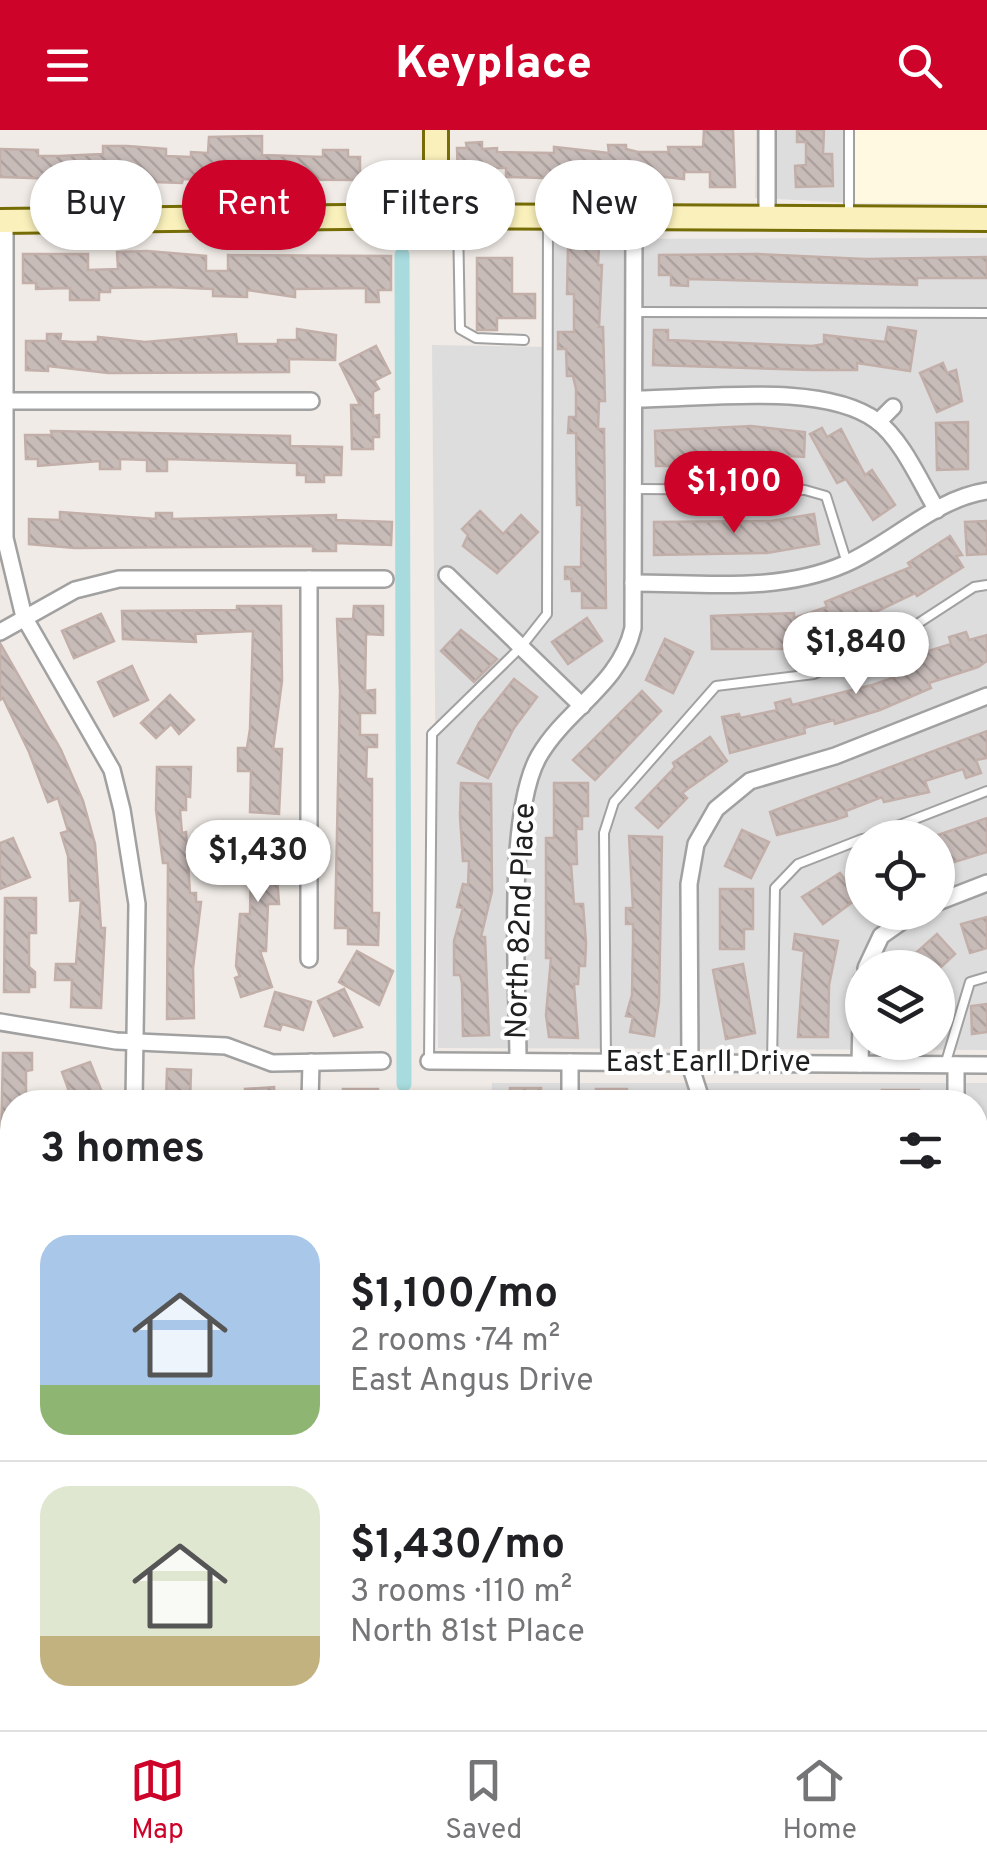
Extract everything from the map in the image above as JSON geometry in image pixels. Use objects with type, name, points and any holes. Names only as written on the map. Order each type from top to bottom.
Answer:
[{"type":"street","points":[[436,130],[440,160]]},
{"type":"street","points":[[767,130],[767,219]]},
{"type":"street","points":[[134,1090],[135,875],[112,770],[24,617],[5,538],[2,221],[346,217]]},
{"type":"street","points":[[673,218],[987,219]]},
{"type":"street","name":"North 82nd Place","points":[[518,1061],[522,798],[540,755],[622,662],[632,628],[634,250]]},
{"type":"street","points":[[636,399],[804,398],[853,409],[878,422],[937,510]]},
{"type":"street","points":[[4,401],[311,402]]},
{"type":"street","points":[[878,422],[893,407]]},
{"type":"street","points":[[633,583],[800,580],[847,563],[937,510],[987,490]]},
{"type":"street","points":[[447,575],[582,706]]},
{"type":"street","points":[[0,632],[75,590],[119,579],[386,578]]},
{"type":"street","points":[[308,959],[310,579]]},
{"type":"street","points":[[698,1090],[690,1064],[688,884],[696,844],[716,809],[750,780],[888,737],[987,696]]},
{"type":"street","points":[[955,895],[987,882]]},
{"type":"street","points":[[874,950],[881,936],[890,930]]},
{"type":"street","points":[[0,1022],[136,1043],[226,1046],[272,1063],[382,1062]]},
{"type":"street","points":[[860,1060],[860,1064]]},
{"type":"street","points":[[310,1090],[311,1062]]},
{"type":"street","name":"East Earll Drive","points":[[430,1062],[987,1065]]},
{"type":"street","points":[[570,1062],[570,1090]]},
{"type":"street","points":[[950,1065],[954,1090]]},
{"type":"lane","points":[[849,130],[850,219]]},
{"type":"lane","points":[[451,250],[460,329],[476,338],[524,340]]},
{"type":"lane","points":[[430,1062],[432,734],[521,647],[547,614],[548,250]]},
{"type":"lane","points":[[634,312],[987,314]]},
{"type":"lane","points":[[634,489],[805,490],[826,496],[847,563]]},
{"type":"lane","points":[[606,1063],[604,833],[614,802],[716,686],[814,674],[911,628],[974,587],[987,585]]},
{"type":"lane","points":[[911,820],[987,791]]},
{"type":"lane","points":[[772,1064],[775,888],[798,864],[845,845]]},
{"type":"lane","points":[[950,1065],[970,982],[987,977]]},
{"type":"shaded area","points":[[756,130],[854,130],[854,203],[755,198]]},
{"type":"shaded area","points":[[854,130],[987,130],[987,203],[854,203]]},
{"type":"shaded area","points":[[987,238],[987,1050],[955,1050],[955,950],[845,950],[845,1049],[438,1048],[432,345],[553,347],[553,250],[673,250],[673,239]]},
{"type":"shaded area","points":[[492,1083],[987,1083],[987,1090],[492,1090]]},
{"type":"building","points":[[704,130],[733,130],[735,187],[710,187],[710,172],[684,172],[684,179],[673,178],[673,160],[535,160],[535,178],[515,177],[515,160],[457,160],[457,148],[482,142],[482,149],[497,148],[497,152],[554,153],[554,147],[609,153],[608,145],[626,145],[626,149],[638,152],[703,147]]},
{"type":"building","points":[[797,130],[824,130],[823,154],[832,154],[833,186],[796,187],[795,166],[806,165],[806,142],[797,142]]},
{"type":"building","points":[[262,136],[262,155],[323,157],[323,150],[348,150],[348,157],[360,160],[346,160],[346,180],[326,180],[326,160],[182,160],[182,183],[162,182],[162,160],[30,160],[30,178],[0,177],[0,149],[38,150],[38,156],[59,156],[103,154],[103,146],[127,146],[166,149],[166,156],[191,157],[191,152],[208,153],[209,137]]},
{"type":"building","points":[[568,250],[599,250],[605,401],[599,401],[598,429],[604,429],[606,608],[582,608],[582,591],[572,591],[571,579],[565,579],[565,567],[581,567],[582,505],[577,505],[576,433],[568,433],[569,417],[576,417],[576,389],[573,376],[567,376],[566,349],[558,349],[558,332],[574,332],[574,294],[567,294]]},
{"type":"building","points":[[117,252],[206,256],[206,271],[228,271],[228,255],[391,256],[391,290],[378,290],[379,302],[366,302],[366,288],[295,289],[295,297],[247,290],[247,297],[213,296],[213,289],[110,288],[110,292],[99,292],[99,300],[70,300],[70,288],[36,289],[36,283],[23,283],[23,254],[88,254],[88,270],[118,269]]},
{"type":"building","points":[[659,255],[865,259],[987,257],[987,278],[917,278],[917,285],[688,279],[688,286],[671,285],[671,275],[659,275]]},
{"type":"building","points":[[477,258],[512,258],[512,294],[535,294],[535,318],[497,318],[497,330],[477,330]]},
{"type":"building","points":[[888,327],[916,331],[910,371],[857,363],[857,370],[653,365],[654,330],[668,330],[668,340],[812,346],[824,344],[824,335],[885,342]]},
{"type":"building","points":[[297,329],[336,335],[335,360],[289,359],[289,372],[108,373],[48,366],[48,371],[26,370],[26,341],[47,341],[47,334],[61,334],[60,341],[98,342],[98,337],[145,342],[236,334],[237,344],[278,344],[278,340],[297,340]]},
{"type":"building","points":[[376,346],[390,373],[374,381],[379,389],[373,392],[373,416],[379,415],[379,437],[373,437],[373,449],[352,449],[351,405],[360,405],[340,364]]},
{"type":"building","points":[[943,363],[947,373],[956,370],[962,401],[937,412],[920,373]]},
{"type":"building","points":[[968,422],[968,469],[937,470],[936,423]]},
{"type":"building","points":[[751,426],[805,432],[804,457],[789,456],[789,463],[763,462],[763,451],[736,452],[736,458],[678,456],[678,466],[656,466],[655,431]]},
{"type":"building","points":[[822,428],[827,437],[841,429],[865,475],[872,470],[895,505],[873,520],[846,479],[837,483],[810,434]]},
{"type":"building","points":[[51,431],[290,436],[290,446],[342,447],[341,475],[324,475],[324,482],[306,482],[306,475],[297,475],[297,463],[167,459],[167,471],[147,471],[147,460],[120,459],[120,469],[100,469],[100,461],[38,466],[38,459],[26,459],[25,435],[52,435]]},
{"type":"building","points":[[480,511],[503,534],[521,515],[538,532],[497,573],[463,546],[468,535],[462,529]]},
{"type":"building","points":[[60,512],[156,519],[156,513],[172,513],[172,519],[336,515],[336,520],[392,522],[391,545],[336,543],[336,551],[313,551],[313,546],[75,548],[29,544],[29,519],[60,520]]},
{"type":"building","points":[[814,514],[819,544],[767,553],[654,555],[654,522],[771,521]]},
{"type":"building","points":[[987,521],[987,554],[967,555],[965,522]]},
{"type":"building","points":[[950,536],[962,555],[956,556],[963,567],[917,596],[915,593],[844,627],[847,636],[823,643],[821,635],[794,644],[794,649],[712,649],[711,616],[794,613],[794,618],[827,607],[825,602],[911,567],[908,563]]},
{"type":"building","points":[[237,606],[281,606],[282,681],[273,749],[282,749],[279,814],[250,812],[251,771],[238,771],[238,748],[247,748],[250,729],[253,631],[195,634],[196,642],[123,639],[122,611],[237,610]]},
{"type":"building","points":[[354,606],[383,606],[383,635],[366,634],[365,691],[375,690],[375,713],[360,713],[360,735],[377,735],[377,747],[367,747],[366,779],[372,779],[372,913],[379,913],[378,945],[348,944],[348,928],[335,928],[340,691],[337,619],[353,619]]},
{"type":"building","points":[[101,614],[114,641],[74,658],[62,631]]},
{"type":"building","points":[[587,618],[602,641],[568,664],[552,642]]},
{"type":"building","points":[[461,630],[497,659],[474,682],[441,651]]},
{"type":"building","points":[[966,632],[969,640],[987,635],[987,661],[978,667],[929,683],[931,688],[880,710],[835,724],[834,720],[804,728],[805,733],[730,753],[722,717],[739,714],[740,718],[777,710],[775,703],[790,699],[792,705],[898,676],[896,670],[927,658],[925,652],[951,644],[949,637]]},
{"type":"building","points":[[665,639],[693,652],[673,693],[646,680]]},
{"type":"building","points":[[0,643],[61,750],[83,801],[95,844],[101,928],[105,928],[101,1008],[71,1007],[72,980],[55,980],[56,964],[76,964],[81,900],[70,901],[68,856],[61,833],[68,831],[58,798],[48,802],[29,752],[3,698],[0,700]]},
{"type":"building","points":[[132,666],[148,700],[114,716],[98,682]]},
{"type":"building","points":[[514,679],[537,697],[514,728],[488,778],[458,763],[479,723]]},
{"type":"building","points":[[642,691],[661,711],[595,780],[573,760]]},
{"type":"building","points":[[170,695],[194,720],[179,734],[171,724],[156,738],[141,723]]},
{"type":"building","points":[[987,731],[987,758],[976,760],[981,773],[966,778],[963,769],[925,781],[929,792],[884,802],[882,797],[846,811],[847,816],[777,835],[770,812]]},
{"type":"building","points":[[710,737],[727,761],[682,793],[687,798],[658,828],[636,808],[675,767],[673,763]]},
{"type":"building","points":[[157,767],[191,767],[190,797],[186,796],[186,810],[180,810],[182,833],[186,832],[190,893],[196,893],[196,902],[201,902],[193,968],[194,1018],[167,1019],[168,863],[163,863],[156,810]]},
{"type":"building","points":[[461,783],[491,784],[492,891],[481,937],[485,937],[489,1035],[463,1036],[462,983],[460,975],[454,975],[454,941],[463,908],[457,907],[463,884],[468,885],[469,861],[463,861]]},
{"type":"building","points":[[554,783],[588,783],[588,816],[582,816],[582,829],[576,829],[577,864],[571,864],[574,904],[583,904],[586,943],[585,966],[579,966],[578,984],[574,984],[578,1038],[549,1037],[546,1015],[551,958],[546,958],[546,838],[554,838]]},
{"type":"building","points":[[987,818],[987,852],[955,862],[955,829]]},
{"type":"building","points":[[275,822],[275,838],[282,838],[281,862],[276,862],[279,904],[268,904],[266,951],[260,951],[272,987],[241,997],[235,978],[240,976],[236,966],[240,914],[250,914],[251,862],[242,862],[242,832],[244,826]]},
{"type":"building","points":[[742,830],[769,842],[751,878],[725,866]]},
{"type":"building","points":[[629,836],[662,837],[659,1002],[654,1036],[630,1032],[633,1017],[626,1016],[632,995],[633,942],[633,924],[626,924],[626,908],[633,908]]},
{"type":"building","points":[[13,838],[30,877],[0,889],[0,843]]},
{"type":"building","points":[[840,873],[845,880],[845,908],[823,924],[802,897]]},
{"type":"building","points":[[720,889],[753,889],[753,929],[744,929],[744,949],[720,949]]},
{"type":"building","points":[[5,898],[36,898],[36,933],[29,933],[29,967],[35,972],[35,987],[29,987],[29,992],[4,992]]},
{"type":"building","points":[[987,917],[987,948],[970,953],[961,924]]},
{"type":"building","points":[[795,934],[838,941],[829,985],[828,1037],[798,1037],[804,951],[793,949]]},
{"type":"building","points":[[937,934],[951,950],[919,950]]},
{"type":"building","points":[[357,951],[393,971],[379,1005],[339,982]]},
{"type":"building","points":[[743,964],[755,1033],[726,1039],[713,970]]},
{"type":"building","points":[[344,989],[362,1027],[334,1036],[318,1001]]},
{"type":"building","points":[[275,992],[311,1002],[303,1030],[282,1024],[280,1030],[265,1026]]},
{"type":"building","points":[[987,1004],[987,1032],[972,1034],[971,1006]]},
{"type":"building","points":[[3,1053],[32,1053],[32,1070],[26,1071],[26,1090],[2,1090]]},
{"type":"building","points":[[90,1062],[101,1090],[69,1090],[62,1072]]},
{"type":"building","points":[[167,1069],[191,1070],[190,1090],[166,1090]]},
{"type":"waterway","points":[[402,255],[404,1084]]}]
